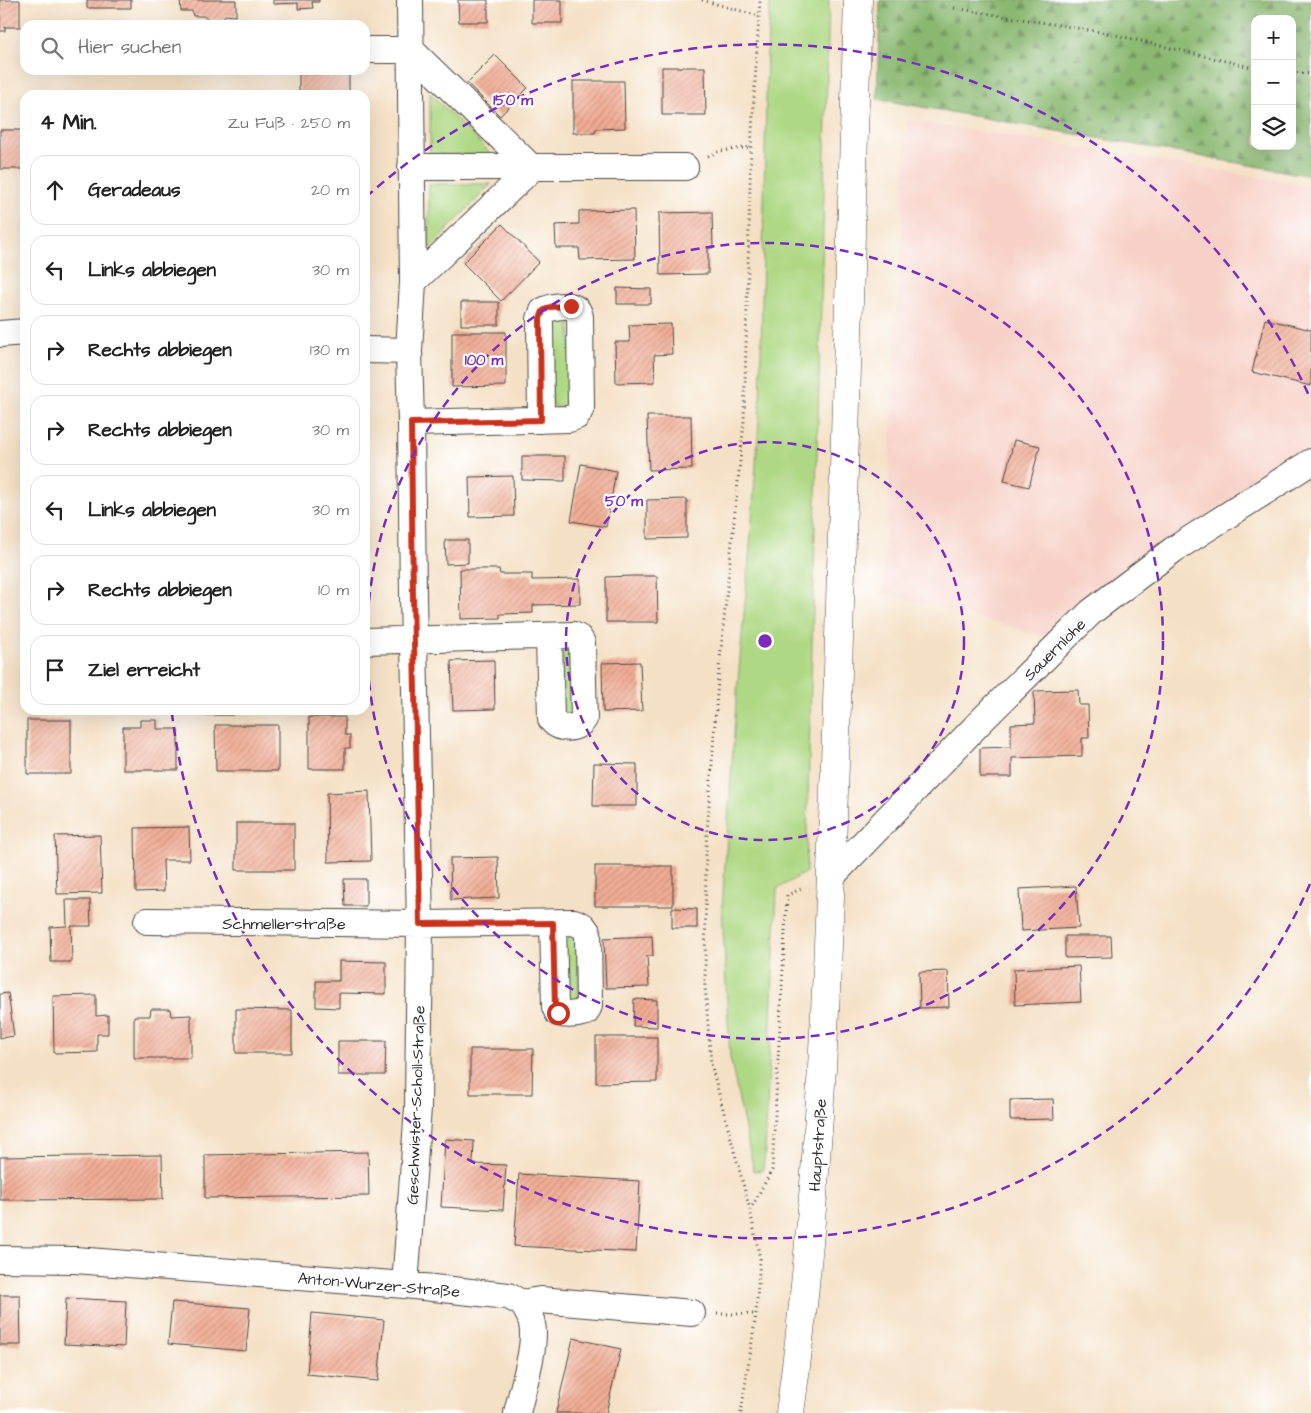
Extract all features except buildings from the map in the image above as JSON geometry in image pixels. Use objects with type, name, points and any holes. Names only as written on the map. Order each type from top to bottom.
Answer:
[{"type":"main road","name":"Hauptstraße","points":[[790,1413],[818,1147],[831,877],[858,0]]},
{"type":"street","name":"Geschwister-Scholl-Straße","points":[[405,1285],[418,1108],[420,924],[409,351],[413,282],[410,0]]},
{"type":"street","points":[[370,50],[411,50],[532,168]]},
{"type":"street","points":[[412,166],[532,168],[685,167]]},
{"type":"street","points":[[413,282],[532,168]]},
{"type":"street","points":[[0,334],[20,332]]},
{"type":"street","points":[[370,350],[409,351]]},
{"type":"street","points":[[411,423],[541,420]]},
{"type":"street","name":"Sauernlohe","points":[[831,877],[983,719],[1091,612],[1173,550],[1311,462]]},
{"type":"street","points":[[370,640],[549,636]]},
{"type":"street","name":"Schmellerstraße","points":[[147,921],[420,924]]},
{"type":"street","points":[[420,924],[553,923]]},
{"type":"street","name":"Anton-Wurzer-Straße","points":[[0,1259],[75,1260],[405,1285],[508,1296],[522,1303],[540,1300],[692,1313]]},
{"type":"street","points":[[517,1413],[533,1344],[533,1325],[522,1303]]},
{"type":"path","points":[[702,0],[759,16]]},
{"type":"path","points":[[741,1413],[756,1314],[760,1260],[750,1210],[711,1064],[705,985],[706,848],[718,679],[744,422],[751,147],[760,0]]},
{"type":"path","points":[[954,8],[1107,33],[1251,68]]},
{"type":"path","points":[[1296,72],[1311,74]]},
{"type":"path","points":[[685,167],[720,151],[751,147]]},
{"type":"path","points":[[750,1210],[772,1170],[787,895],[831,877]]},
{"type":"path","points":[[692,1313],[756,1314]]},
{"type":"shaded area","points":[[907,120],[1311,187],[1311,451],[1050,638],[883,592]]},
{"type":"green space","points":[[770,0],[829,0],[806,872],[777,889],[765,1152],[763,1170],[754,1171],[730,1057],[722,909],[736,704],[760,407],[767,50]]},
{"type":"green space","points":[[880,0],[1311,0],[1311,176],[877,99]]},
{"type":"green space","points":[[430,93],[492,155],[430,154]]},
{"type":"green space","points":[[429,184],[491,184],[429,249]]},
{"type":"green space","points":[[556,316],[564,316],[570,321],[572,403],[566,408],[557,408],[551,403],[551,322]]},
{"type":"green space","points":[[563,646],[569,646],[575,711],[567,715],[559,711]]},
{"type":"green space","points":[[567,936],[573,936],[578,940],[579,1001],[568,1005],[562,940]]},
{"type":"route","points":[[558,1013],[555,1007],[553,923],[420,924],[411,423],[541,420],[540,319],[543,311],[550,307],[571,306]]}]
